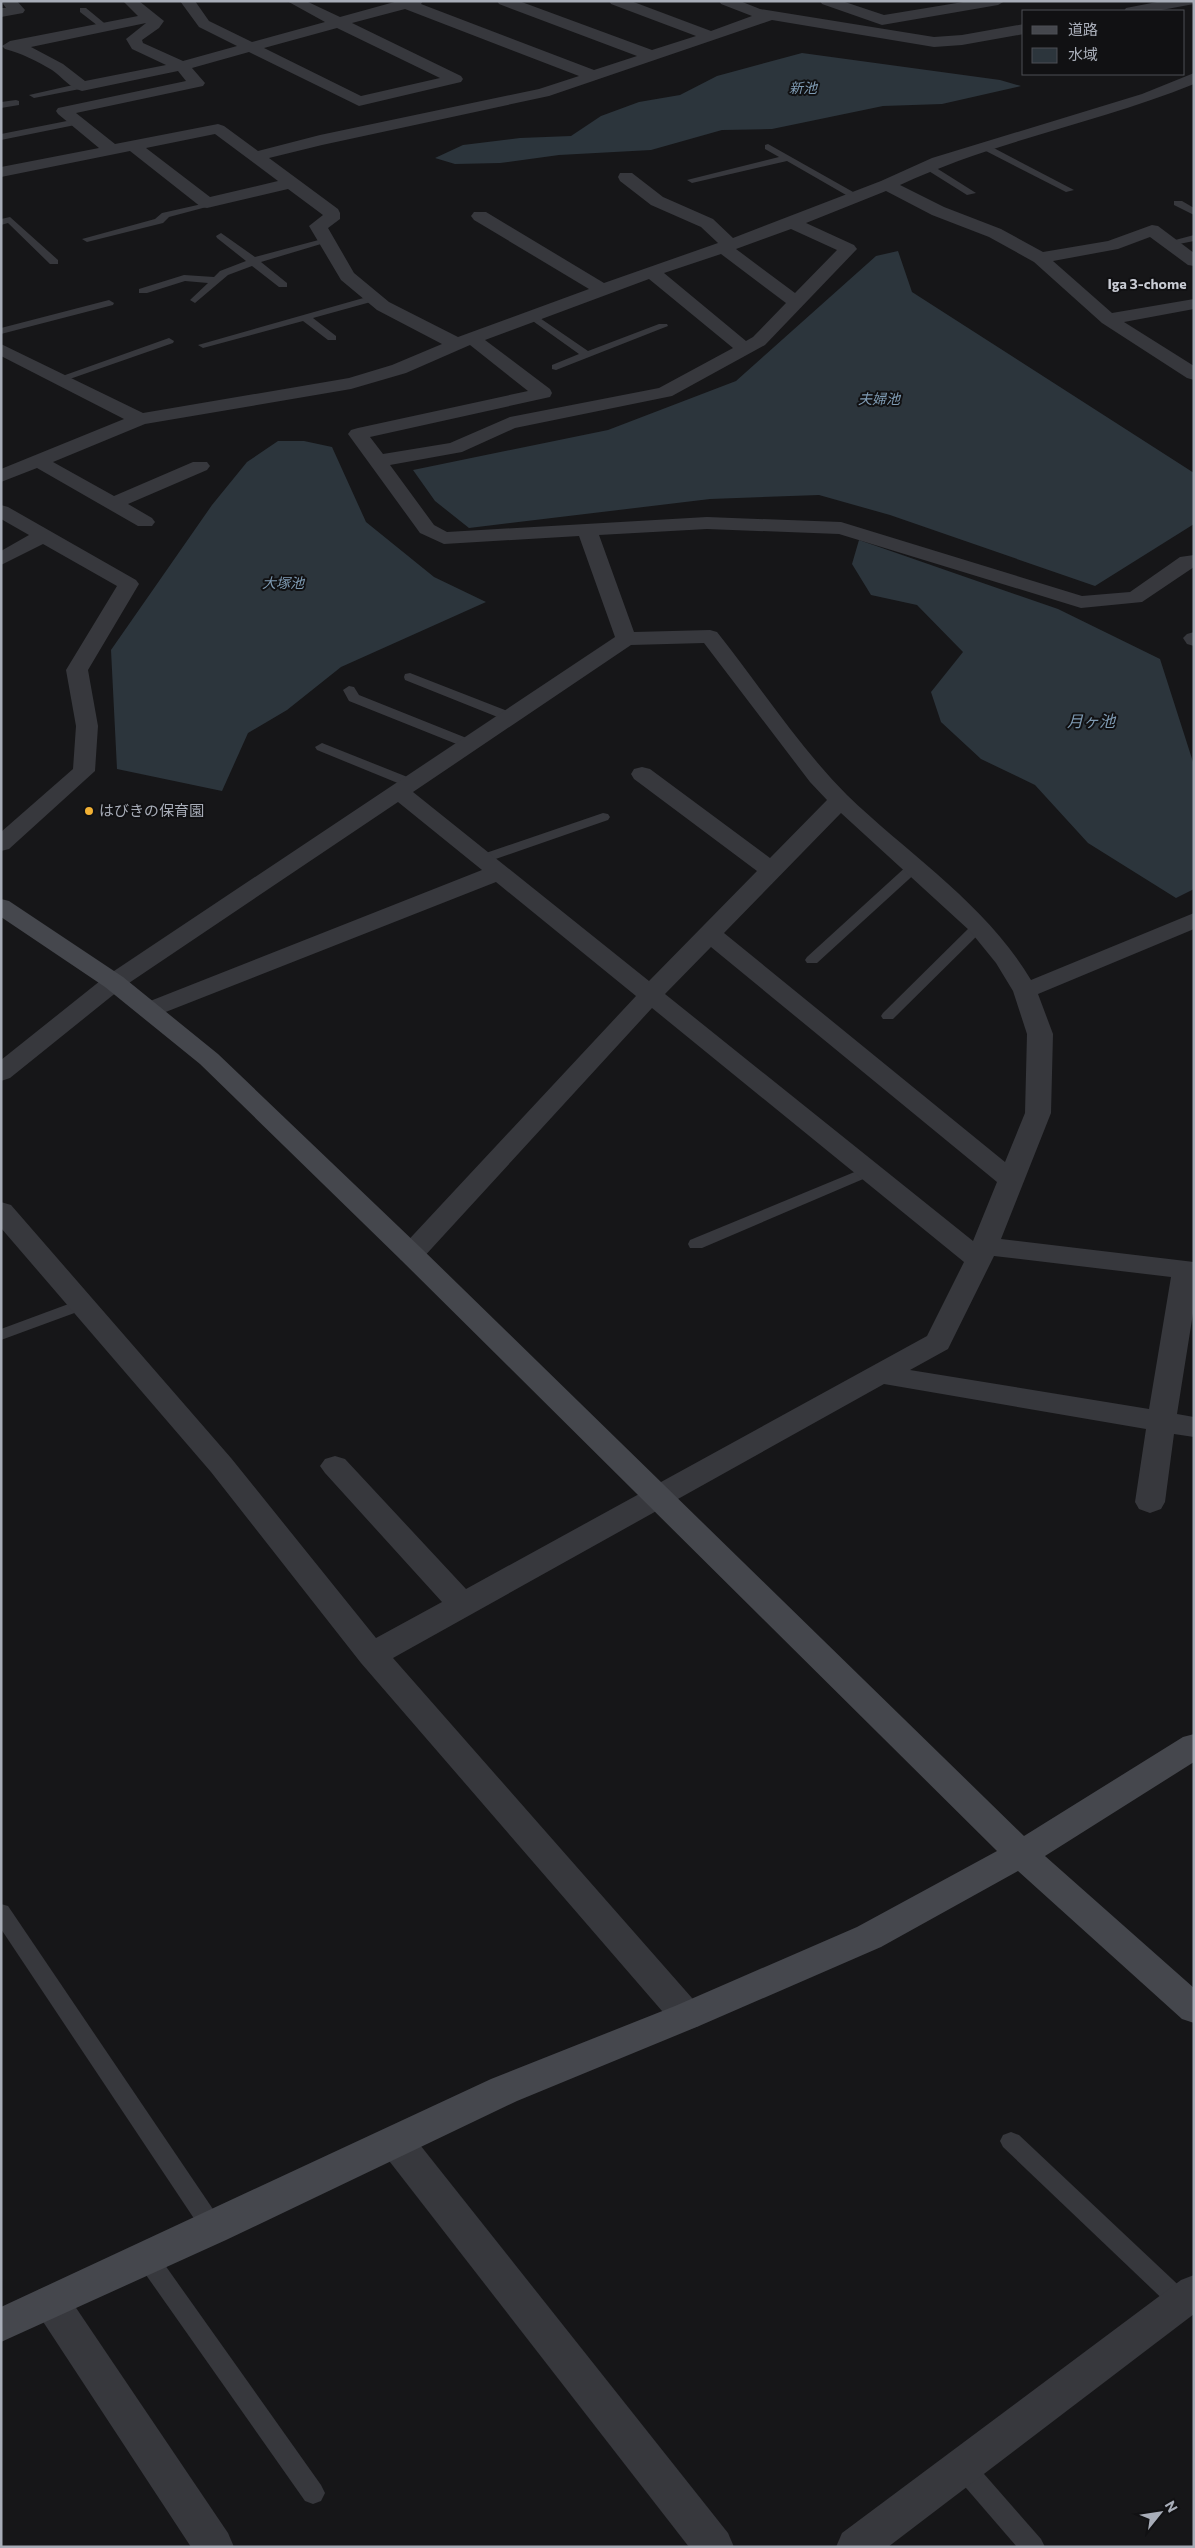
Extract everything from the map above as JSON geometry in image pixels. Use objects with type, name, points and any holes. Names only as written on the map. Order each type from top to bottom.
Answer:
[{"type":"street","points":[[1,13],[18,10],[8,1]]},
{"type":"street","points":[[112,150],[64,111],[197,83],[182,66],[137,46],[134,39],[154,25],[156,21],[130,1]]},
{"type":"street","points":[[187,1],[204,24],[358,101],[455,80],[294,1]]},
{"type":"street","points":[[504,1],[653,56]]},
{"type":"street","points":[[616,1],[711,36]]},
{"type":"street","points":[[726,1],[757,13],[934,42],[1022,30]]},
{"type":"street","points":[[827,1],[944,41]]},
{"type":"street","points":[[882,20],[998,1]]},
{"type":"street","points":[[1137,10],[1190,1]]},
{"type":"street","points":[[9,46],[58,67],[82,86],[182,66],[412,3],[594,76]]},
{"type":"street","points":[[255,157],[320,140],[543,93],[771,15]]},
{"type":"street","points":[[9,46],[151,18]]},
{"type":"street","points":[[1,476],[36,460],[140,419],[351,384],[399,369],[651,272],[792,223],[887,185],[926,166],[1148,98],[1194,78]]},
{"type":"street","points":[[1,172],[218,128],[332,213],[331,219],[318,226],[347,276],[383,306],[465,342],[543,392],[358,434],[426,529],[444,538],[707,523],[841,528],[1081,602],[1136,598],[1187,561],[1194,561]]},
{"type":"street","points":[[133,146],[207,203],[291,183]]},
{"type":"street","points":[[626,177],[657,201],[707,223],[727,246],[796,302]]},
{"type":"street","points":[[887,185],[938,212],[995,233],[1040,258],[1108,319],[1194,374]]},
{"type":"street","points":[[480,216],[603,290]]},
{"type":"street","points":[[377,461],[455,448],[510,423],[664,392],[759,341],[848,249],[792,223]]},
{"type":"street","points":[[1040,258],[1112,245],[1152,230],[1194,261]]},
{"type":"street","points":[[651,272],[745,349]]},
{"type":"street","points":[[1108,319],[1194,304]]},
{"type":"street","points":[[1,349],[140,419]]},
{"type":"street","points":[[36,460],[145,522]]},
{"type":"street","points":[[114,503],[200,466]]},
{"type":"street","points":[[1,844],[84,771],[87,726],[77,670],[129,584],[44,536],[6,519]]},
{"type":"street","points":[[587,530],[626,639]]},
{"type":"street","points":[[1,559],[44,536]]},
{"type":"street","points":[[1,1073],[114,982],[626,639],[710,636],[818,777],[840,800],[979,926],[1007,960],[1025,991],[1040,1034],[1038,1113],[981,1253],[938,1342],[372,1655]]},
{"type":"street","points":[[642,774],[772,870]]},
{"type":"street","points":[[404,787],[491,866],[869,1171],[981,1253],[1190,1271],[1161,1422],[1150,1502]]},
{"type":"street","points":[[412,1254],[651,994],[840,800]]},
{"type":"street","points":[[149,1010],[491,866]]},
{"type":"street","points":[[1,906],[114,982],[209,1059],[412,1254],[1021,1854],[1194,2009]]},
{"type":"street","points":[[1025,991],[1194,920]]},
{"type":"street","points":[[710,934],[1010,1179]]},
{"type":"street","points":[[1,1211],[221,1465],[372,1655],[687,2016]]},
{"type":"street","points":[[879,1374],[1194,1427]]},
{"type":"street","points":[[335,1466],[462,1605]]},
{"type":"street","points":[[1,2325],[213,2228],[504,2090],[687,2016],[869,1936],[1021,1854],[1194,1746]]},
{"type":"street","points":[[396,2142],[714,2547]]},
{"type":"street","points":[[856,2547],[1187,2297]]},
{"type":"street","points":[[51,2302],[214,2547]]},
{"type":"lane","points":[[83,10],[105,27]]},
{"type":"lane","points":[[34,95],[82,86]]},
{"type":"lane","points":[[1,106],[16,102]]},
{"type":"lane","points":[[1,138],[77,122]]},
{"type":"lane","points":[[768,147],[857,197]]},
{"type":"lane","points":[[985,147],[1068,190]]},
{"type":"lane","points":[[692,180],[789,158]]},
{"type":"lane","points":[[926,166],[971,192]]},
{"type":"lane","points":[[87,239],[159,221],[166,215],[209,205],[207,203]]},
{"type":"lane","points":[[1178,203],[1194,212]]},
{"type":"lane","points":[[1,222],[10,220],[54,262]]},
{"type":"lane","points":[[221,236],[283,285]]},
{"type":"lane","points":[[1169,242],[1194,238]]},
{"type":"lane","points":[[195,300],[224,273],[252,261],[326,241]]},
{"type":"lane","points":[[143,291],[184,278],[216,280]]},
{"type":"lane","points":[[203,345],[374,298]]},
{"type":"lane","points":[[1,331],[109,303]]},
{"type":"lane","points":[[305,317],[332,338]]},
{"type":"lane","points":[[534,317],[587,355]]},
{"type":"lane","points":[[556,367],[663,326]]},
{"type":"lane","points":[[60,379],[169,341]]},
{"type":"lane","points":[[410,677],[510,717]]},
{"type":"lane","points":[[348,690],[354,698],[469,744]]},
{"type":"lane","points":[[322,747],[404,787]]},
{"type":"lane","points":[[491,866],[603,817]]},
{"type":"lane","points":[[812,960],[914,867]]},
{"type":"lane","points":[[888,1016],[979,926]]},
{"type":"lane","points":[[696,1244],[869,1171]]},
{"type":"lane","points":[[1,1335],[82,1304]]},
{"type":"lane","points":[[1,1912],[213,2228]]},
{"type":"lane","points":[[1012,2141],[1187,2297]]},
{"type":"lane","points":[[147,2258],[312,2493]]},
{"type":"lane","points":[[962,2466],[1033,2547]]},
{"type":"water","name":"新池","points":[[802,53],[1000,80],[1021,86],[942,104],[883,106],[772,129],[722,130],[651,150],[559,155],[500,163],[455,164],[435,158],[463,145],[520,138],[571,136],[601,116],[639,102],[680,95],[717,76]]},
{"type":"water","name":"夫婦池","points":[[898,251],[912,292],[1194,473],[1194,524],[1095,586],[890,515],[819,495],[710,499],[469,528],[435,501],[413,470],[608,430],[736,381],[876,256]]},
{"type":"water","name":"大塚池","points":[[278,441],[304,441],[332,447],[366,522],[434,577],[486,602],[341,667],[287,710],[248,733],[222,791],[117,769],[111,650],[212,505],[247,462]]},
{"type":"water","name":"月ヶ池","points":[[859,540],[1058,609],[1160,659],[1194,765],[1194,889],[1176,898],[1088,843],[1035,785],[981,759],[941,722],[931,692],[963,652],[917,605],[871,595],[852,564]]},
{"type":"place","name":"はびきの保育園","points":[[89,811]]},
{"type":"district","name":"Iga 3-chome","points":[[1147,284]]}]
